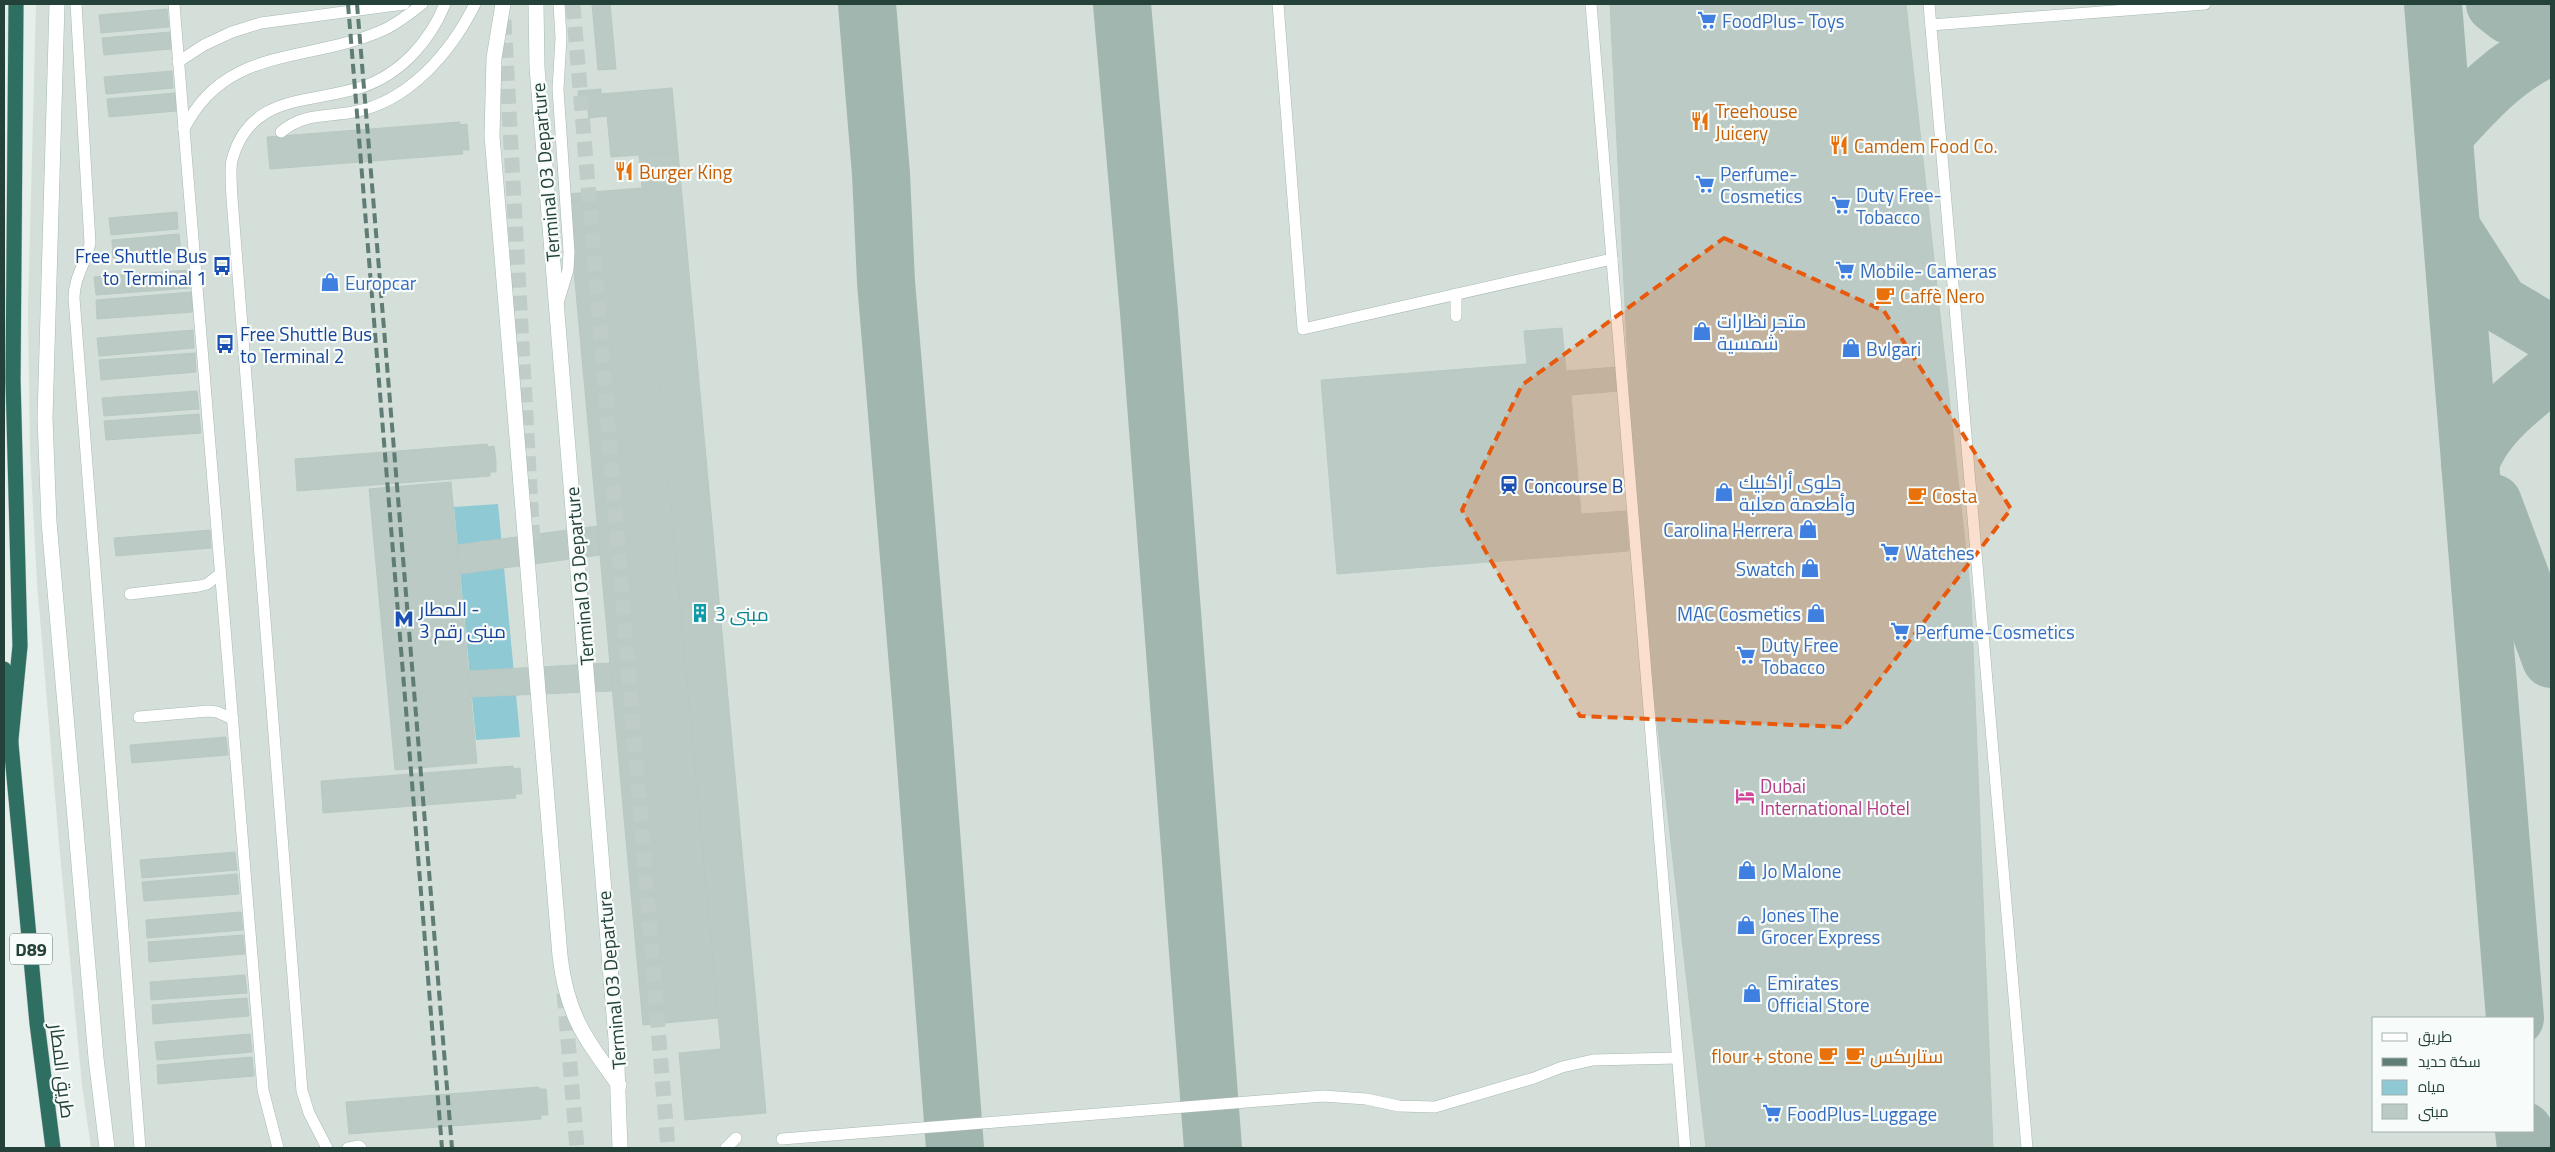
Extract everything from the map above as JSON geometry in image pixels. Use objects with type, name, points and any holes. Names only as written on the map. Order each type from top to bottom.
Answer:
[{"type":"highway","points":[[10,749],[20,646],[20,595],[13,435],[16,4]]},
{"type":"highway","name":"طريق المطار","points":[[4,669],[37,1023],[53,1148]]},
{"type":"main road","points":[[58,4],[45,409],[49,522],[96,1058],[107,1148]]},
{"type":"main road","points":[[503,4],[494,58],[492,136],[560,956],[565,992],[577,1024],[620,1087]]},
{"type":"main road","name":"Terminal 03 Departure","points":[[536,4],[537,67],[620,1087],[622,1144]]},
{"type":"lane","points":[[76,4],[90,243],[88,253],[76,279],[74,298],[140,1148]]},
{"type":"lane","points":[[174,4],[263,1090],[278,1148]]},
{"type":"lane","points":[[178,62],[204,45],[225,35],[261,23],[404,4]]},
{"type":"lane","points":[[184,129],[194,110],[207,93],[224,80],[272,60],[357,40],[382,31],[422,4]]},
{"type":"lane","points":[[327,1148],[309,1113],[302,1091],[234,224],[232,161],[245,130],[261,116],[278,106],[364,87],[388,75],[409,59],[427,38],[445,4]]},
{"type":"lane","points":[[281,132],[302,118],[354,112],[376,105],[415,82],[445,52],[475,4]]},
{"type":"lane","points":[[556,307],[568,270],[569,252],[558,89],[561,38],[559,4]]},
{"type":"lane","points":[[1278,4],[1303,329],[1612,259]]},
{"type":"lane","points":[[1591,4],[1684,1148]]},
{"type":"lane","points":[[1929,4],[2027,1148]]},
{"type":"lane","points":[[1931,25],[2205,4]]},
{"type":"lane","points":[[1456,294],[1456,316]]},
{"type":"lane","points":[[130,594],[208,584],[220,574]]},
{"type":"lane","points":[[139,717],[208,711],[217,712],[233,719]]},
{"type":"lane","points":[[782,1139],[1323,1096],[1366,1099],[1399,1106],[1435,1107],[1534,1078],[1562,1067],[1592,1060],[1678,1058]]},
{"type":"lane","points":[[726,1148],[736,1138]]},
{"type":"highlighted area","points":[[1724,238],[1884,311],[2011,509],[1843,727],[1580,716],[1462,510],[1522,385]]},
{"type":"shaded area","points":[[36,4],[2551,4],[2551,1148],[91,1148],[82,1085],[59,843],[37,583],[30,452],[28,309]]},
{"type":"water","points":[[498,504],[520,737],[476,740],[454,507]]},
{"type":"building","points":[[592,4],[610,4],[616,69],[598,70]]},
{"type":"building","name":"Concourse B","points":[[1610,4],[1906,4],[1971,597],[1993,1148],[1706,1148],[1637,546]]},
{"type":"building","points":[[167,9],[169,27],[101,33],[99,15]]},
{"type":"building","points":[[170,32],[171,49],[104,55],[102,38]]},
{"type":"building","points":[[172,71],[173,88],[106,94],[104,77]]},
{"type":"building","points":[[672,88],[678,152],[611,157],[607,116],[589,118],[587,104],[579,105],[578,91],[601,89],[601,94]]},
{"type":"building","points":[[175,93],[176,111],[109,117],[107,99]]},
{"type":"building","points":[[460,122],[460,125],[467,124],[469,150],[462,150],[463,154],[270,169],[267,137]]},
{"type":"building","name":"مبنى 3","points":[[678,152],[766,1113],[685,1120],[679,1053],[721,1049],[639,155]]},
{"type":"building","points":[[641,188],[718,1018],[643,1025],[567,194]]},
{"type":"building","points":[[177,212],[178,229],[111,235],[109,218]]},
{"type":"building","points":[[179,234],[181,252],[113,258],[112,240]]},
{"type":"building","points":[[189,270],[191,288],[96,295],[94,277]]},
{"type":"building","points":[[191,292],[193,312],[97,319],[96,300]]},
{"type":"building","points":[[1562,328],[1566,371],[1617,367],[1619,391],[1571,395],[1581,514],[1626,511],[1629,551],[1337,574],[1321,380],[1527,364],[1524,331]]},
{"type":"building","points":[[193,330],[194,348],[99,356],[97,338]]},
{"type":"building","points":[[195,353],[196,372],[101,380],[99,360]]},
{"type":"building","points":[[197,391],[199,409],[104,416],[102,398]]},
{"type":"building","points":[[199,414],[201,433],[106,440],[104,421]]},
{"type":"building","points":[[487,444],[488,447],[494,446],[496,460],[496,472],[490,472],[490,476],[297,491],[295,459]]},
{"type":"building","points":[[451,482],[477,763],[395,770],[369,489]]},
{"type":"building","points":[[597,526],[600,555],[459,574],[457,545]]},
{"type":"building","points":[[210,530],[211,548],[116,556],[114,538]]},
{"type":"building","points":[[610,663],[612,691],[471,697],[469,671]]},
{"type":"building","points":[[226,737],[228,755],[132,763],[130,745]]},
{"type":"building","points":[[513,766],[513,769],[520,768],[522,794],[515,794],[516,798],[323,813],[321,781]]},
{"type":"building","points":[[235,852],[237,870],[142,878],[140,860]]},
{"type":"building","points":[[237,874],[239,894],[144,901],[142,882]]},
{"type":"building","points":[[241,912],[243,930],[147,938],[146,920]]},
{"type":"building","points":[[243,935],[245,954],[149,962],[148,942]]},
{"type":"building","points":[[245,975],[247,993],[151,1000],[150,982]]},
{"type":"building","points":[[247,998],[249,1016],[153,1024],[152,1005]]},
{"type":"building","points":[[250,1034],[252,1052],[157,1060],[155,1042]]},
{"type":"building","points":[[252,1057],[254,1076],[158,1084],[157,1065]]},
{"type":"building","points":[[539,1087],[539,1089],[546,1089],[548,1115],[541,1115],[541,1119],[349,1134],[346,1102]]},
{"type":"taxiway","points":[[867,4],[881,174],[886,282],[922,713],[955,1148]]},
{"type":"taxiway","points":[[1122,4],[1149,312],[1213,1148]]},
{"type":"taxiway","points":[[2433,4],[2515,1017]]},
{"type":"taxiway","points":[[2495,4],[2509,15],[2551,25]]},
{"type":"taxiway","points":[[2444,135],[2480,96],[2506,73],[2551,46]]},
{"type":"taxiway","points":[[2454,232],[2500,304],[2551,334]]},
{"type":"taxiway","points":[[2470,464],[2476,450],[2493,425],[2516,402],[2551,373]]},
{"type":"taxiway","points":[[2493,503],[2551,659]]},
{"type":"taxiway","points":[[2524,1132],[2526,1148]]},
{"type":"tunnel","points":[[573,4],[668,1148]]},
{"type":"tunnel","points":[[504,20],[533,543]]},
{"type":"tunnel","points":[[564,993],[577,1148]]},
{"type":"railway","points":[[348,4],[442,1148]]},
{"type":"railway","points":[[357,4],[452,1148]]},
{"type":"place","name":"FoodPlus- Toys","points":[[1707,20]]},
{"type":"place","name":"Treehouse Juicery","points":[[1700,121]]},
{"type":"place","name":"Camdem Food Co.","points":[[1839,145]]},
{"type":"place","name":"Burger King","points":[[624,171]]},
{"type":"place","name":"Perfume- Cosmetics","points":[[1705,184]]},
{"type":"place","name":"Duty Free- Tobacco","points":[[1841,205]]},
{"type":"place","name":"Free Shuttle Bus to Terminal 1","points":[[222,266]]},
{"type":"place","name":"Mobile- Cameras","points":[[1845,270]]},
{"type":"place","name":"Europcar","points":[[330,282]]},
{"type":"place","name":"Caffè Nero","points":[[1885,295]]},
{"type":"place","name":"متجر نظارات شمسية","points":[[1702,331]]},
{"type":"place","name":"Free Shuttle Bus to Terminal 2","points":[[225,344]]},
{"type":"place","name":"Bvlgari","points":[[1851,348]]},
{"type":"place","name":"Concourse B","points":[[1509,485]]},
{"type":"place","name":"حلوى أراكبيك وأطعمة معلبة","points":[[1724,492]]},
{"type":"place","name":"Costa","points":[[1917,495]]},
{"type":"place","name":"Carolina Herrera","points":[[1808,529]]},
{"type":"place","name":"Watches","points":[[1890,552]]},
{"type":"place","name":"Swatch","points":[[1810,568]]},
{"type":"place","name":"مبنى 3","points":[[700,613]]},
{"type":"place","name":"MAC Cosmetics","points":[[1816,613]]},
{"type":"place","name":"المطار - مبنى رقم 3","points":[[404,619]]},
{"type":"place","name":"Perfume-Cosmetics","points":[[1900,631]]},
{"type":"place","name":"Duty Free Tobacco","points":[[1746,655]]},
{"type":"place","name":"Dubai International Hotel","points":[[1745,796]]},
{"type":"place","name":"Jo Malone","points":[[1747,870]]},
{"type":"place","name":"Jones The Grocer Express","points":[[1746,925]]},
{"type":"place","name":"Emirates Official Store","points":[[1752,993]]},
{"type":"place","name":"flour + stone","points":[[1828,1055]]},
{"type":"place","name":"ستاربكس","points":[[1855,1055]]},
{"type":"place","name":"FoodPlus-Luggage","points":[[1772,1113]]}]
